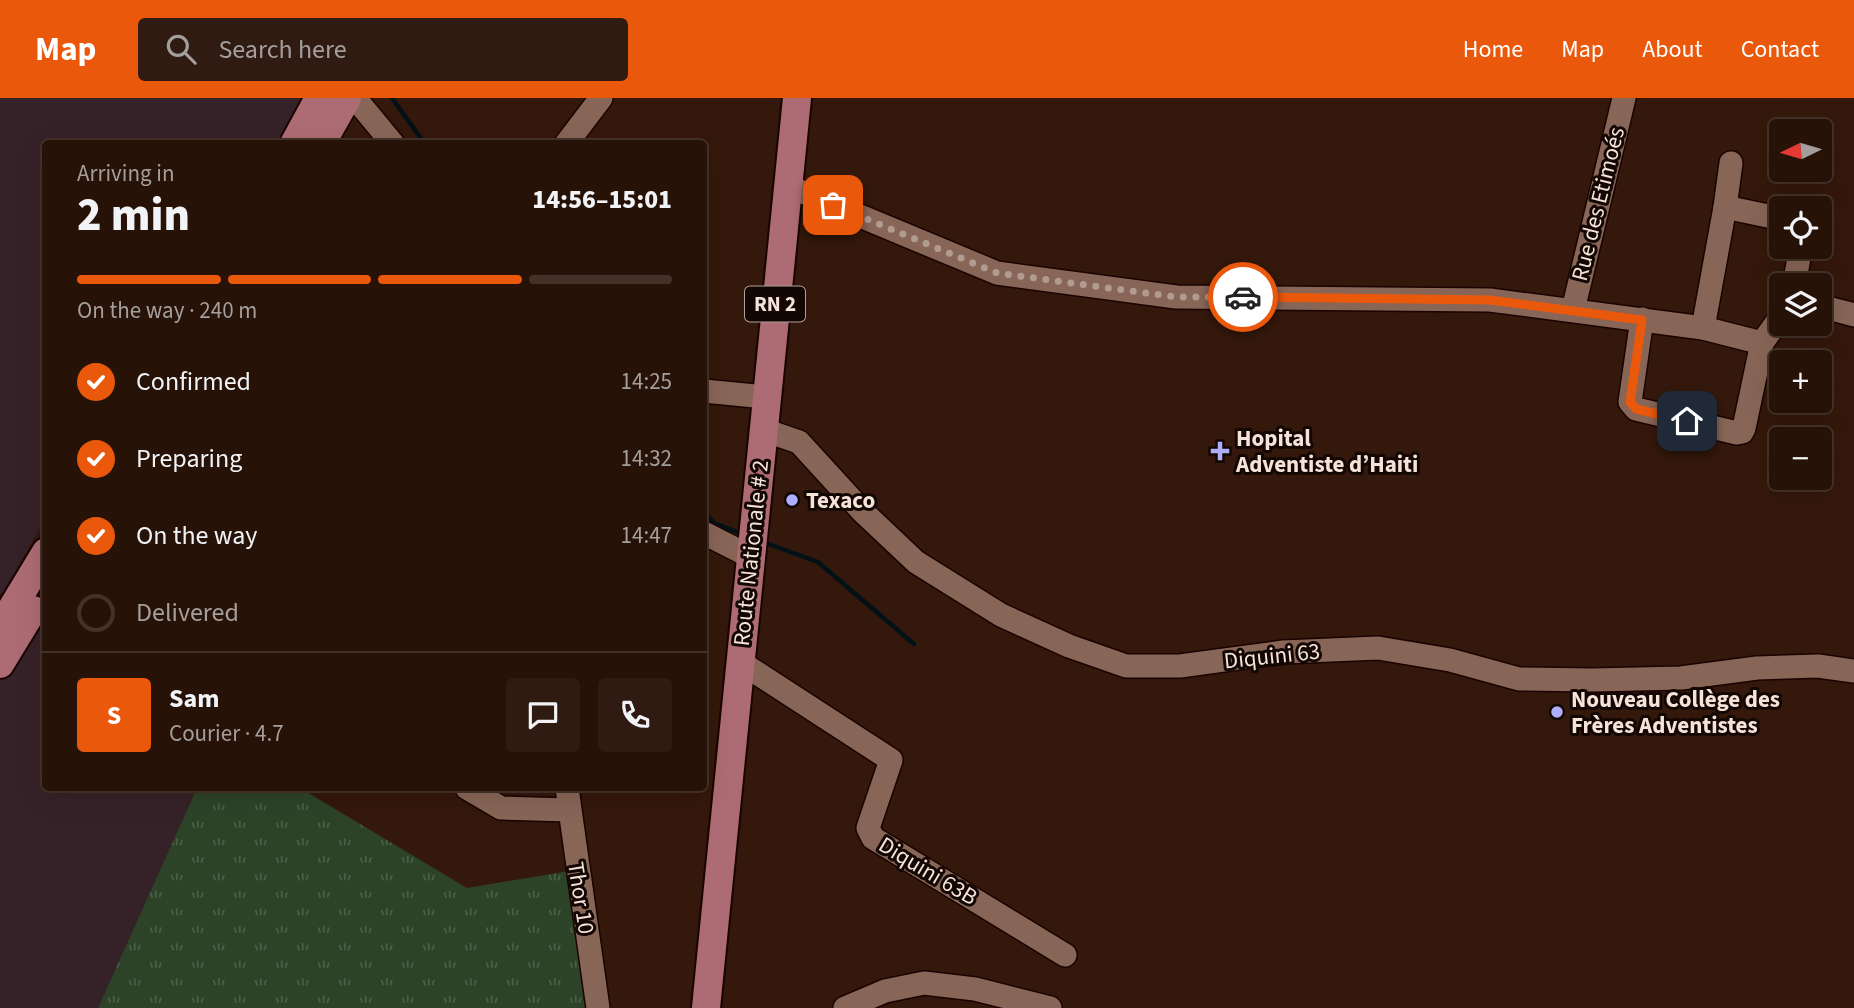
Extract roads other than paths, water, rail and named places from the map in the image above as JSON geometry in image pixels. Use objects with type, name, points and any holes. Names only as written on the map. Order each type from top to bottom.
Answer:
[{"type":"main road","points":[[296,140],[319,98]]},
{"type":"main road","points":[[323,140],[347,98]]},
{"type":"main road","name":"Route Nationale # 2","points":[[706,1008],[797,98]]},
{"type":"main road","points":[[0,628],[42,559]]},
{"type":"main road","points":[[0,664],[42,596]]},
{"type":"street","points":[[355,98],[390,140]]},
{"type":"street","points":[[569,140],[601,98]]},
{"type":"street","name":"Rue des Etimoés","points":[[1573,310],[1624,98]]},
{"type":"street","points":[[1703,328],[1731,163]]},
{"type":"street","points":[[788,186],[997,273],[1176,297],[1490,300],[1703,328],[1762,343]]},
{"type":"street","points":[[1725,207],[1769,216]]},
{"type":"street","points":[[1832,309],[1854,315]]},
{"type":"street","points":[[1642,320],[1630,402],[1632,406],[1737,433],[1744,428],[1762,343],[1769,333]]},
{"type":"street","points":[[707,391],[765,397]]},
{"type":"street","name":"Diquini 63","points":[[764,430],[799,442],[863,512],[916,562],[1001,615],[1069,646],[1126,666],[1180,666],[1283,652],[1378,648],[1450,660],[1519,679],[1681,678],[1757,668],[1818,666],[1854,671]]},
{"type":"street","points":[[707,535],[751,557]]},
{"type":"street","name":"Diquini 63B","points":[[740,662],[891,760],[868,828],[873,838],[1065,955]]},
{"type":"street","points":[[472,791],[500,808],[568,799]]},
{"type":"street","name":"Thor 10","points":[[568,799],[598,1008]]},
{"type":"street","points":[[845,1008],[885,991],[924,983],[975,989],[1050,1008]]},
{"type":"waterway","points":[[392,98],[422,140]]},
{"type":"waterway","points":[[707,515],[714,523],[745,535]]},
{"type":"waterway","points":[[763,542],[818,562],[914,644]]},
{"type":"place","name":"Hopital Adventiste d’Haiti","points":[[1220,451]]},
{"type":"place","name":"Texaco","points":[[792,500]]},
{"type":"place","name":"Nouveau Collège des Frères Adventistes","points":[[1557,712]]}]
